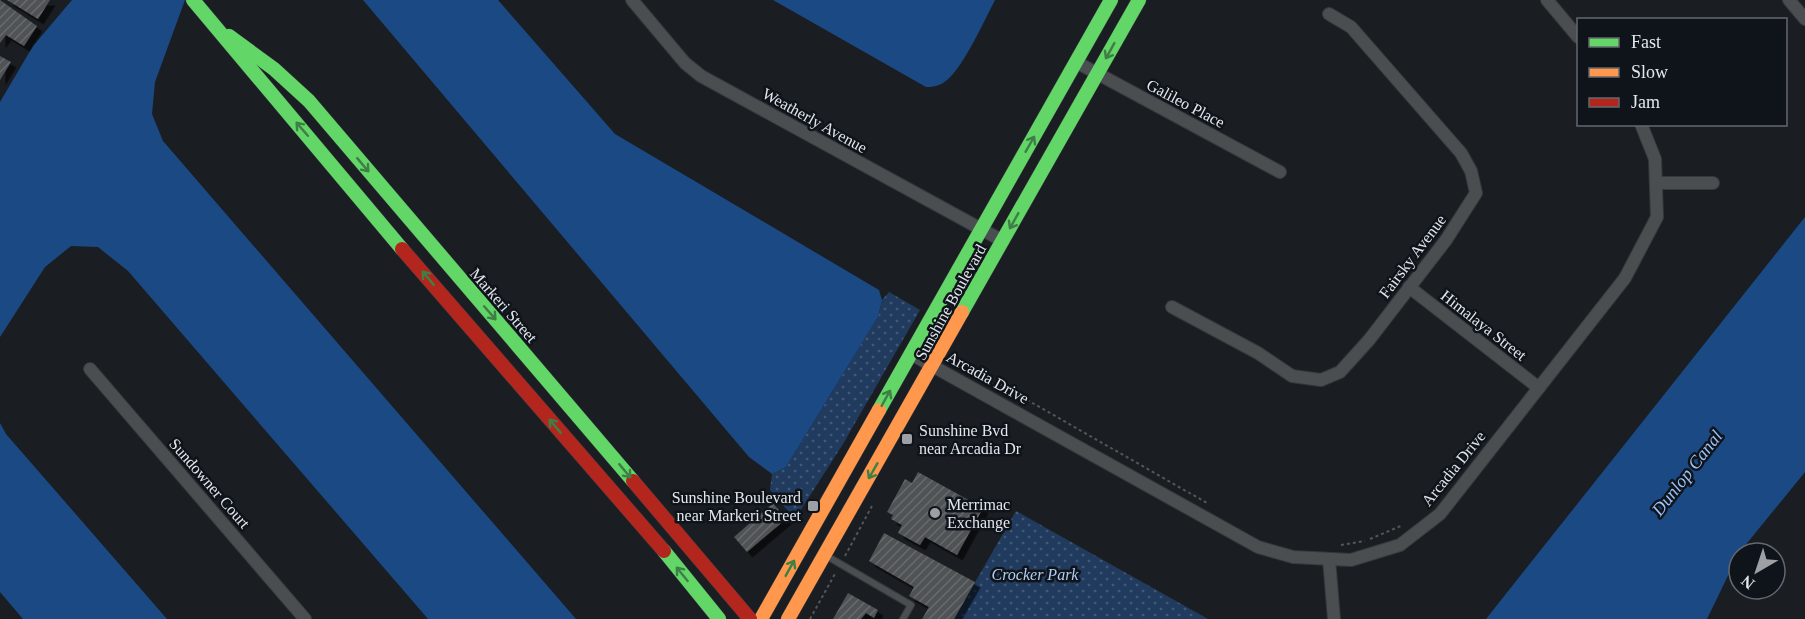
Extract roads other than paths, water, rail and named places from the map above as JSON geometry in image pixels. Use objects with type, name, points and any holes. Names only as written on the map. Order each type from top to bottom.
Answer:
[{"type":"main road","name":"Markeri Street","points":[[193,0],[240,50],[262,82],[514,379],[647,530],[719,619]]},
{"type":"main road","name":"Sunshine Boulevard","points":[[761,619],[1111,0]]},
{"type":"main road","name":"Sunshine Boulevard","points":[[788,619],[1138,0]]},
{"type":"main road","name":"Markeri Street","points":[[240,50],[274,69],[316,109],[750,619]]},
{"type":"main road","points":[[262,82],[274,69]]},
{"type":"main road","points":[[514,379],[532,363]]},
{"type":"street","name":"Weatherly Avenue","points":[[632,0],[685,63],[701,76],[980,231],[1003,241]]},
{"type":"street","points":[[1547,0],[1577,36]]},
{"type":"street","points":[[1789,0],[1805,19]]},
{"type":"street","name":"Fairsky Avenue","points":[[1172,307],[1258,353],[1292,376],[1321,380],[1340,372],[1409,287],[1472,202],[1476,193],[1472,171],[1461,153],[1352,27],[1329,14]]},
{"type":"street","name":"Galileo Place","points":[[1076,62],[1280,172]]},
{"type":"street","name":"Arcadia Drive","points":[[910,354],[1258,547],[1293,557],[1351,560],[1400,545],[1440,514],[1625,278],[1657,217],[1654,159],[1642,126]]},
{"type":"street","points":[[1656,183],[1713,183]]},
{"type":"street","name":"Himalaya Street","points":[[1409,287],[1539,388]]},
{"type":"street","name":"Sundowner Court","points":[[90,369],[305,619]]},
{"type":"street","points":[[1329,559],[1334,619]]},
{"type":"lane","points":[[825,555],[911,605],[903,619]]},
{"type":"water","points":[[72,0],[185,0],[155,82],[152,114],[163,141],[576,619],[428,619],[128,271],[98,247],[71,246],[45,267],[0,337],[0,102],[33,46]]},
{"type":"water","points":[[363,0],[498,0],[615,134],[879,290],[882,300],[878,317],[786,467],[772,474],[749,457]]},
{"type":"water","points":[[773,0],[995,0],[960,65],[942,84],[926,87]]},
{"type":"water","name":"Dunlop Canal","points":[[1805,217],[1805,472],[1749,541],[1727,541],[1727,578],[1707,619],[1486,619]]},
{"type":"water","points":[[0,423],[6,434],[167,619],[23,619],[0,592]]},
{"type":"place","name":"Sunshine Bvd near Arcadia Dr","points":[[907,439]]},
{"type":"place","name":"Sunshine Boulevard near Markeri Street","points":[[813,506]]},
{"type":"place","name":"Merrimac Exchange","points":[[935,513]]},
{"type":"park label","name":"Crocker Park","points":[[1035,574]]}]
